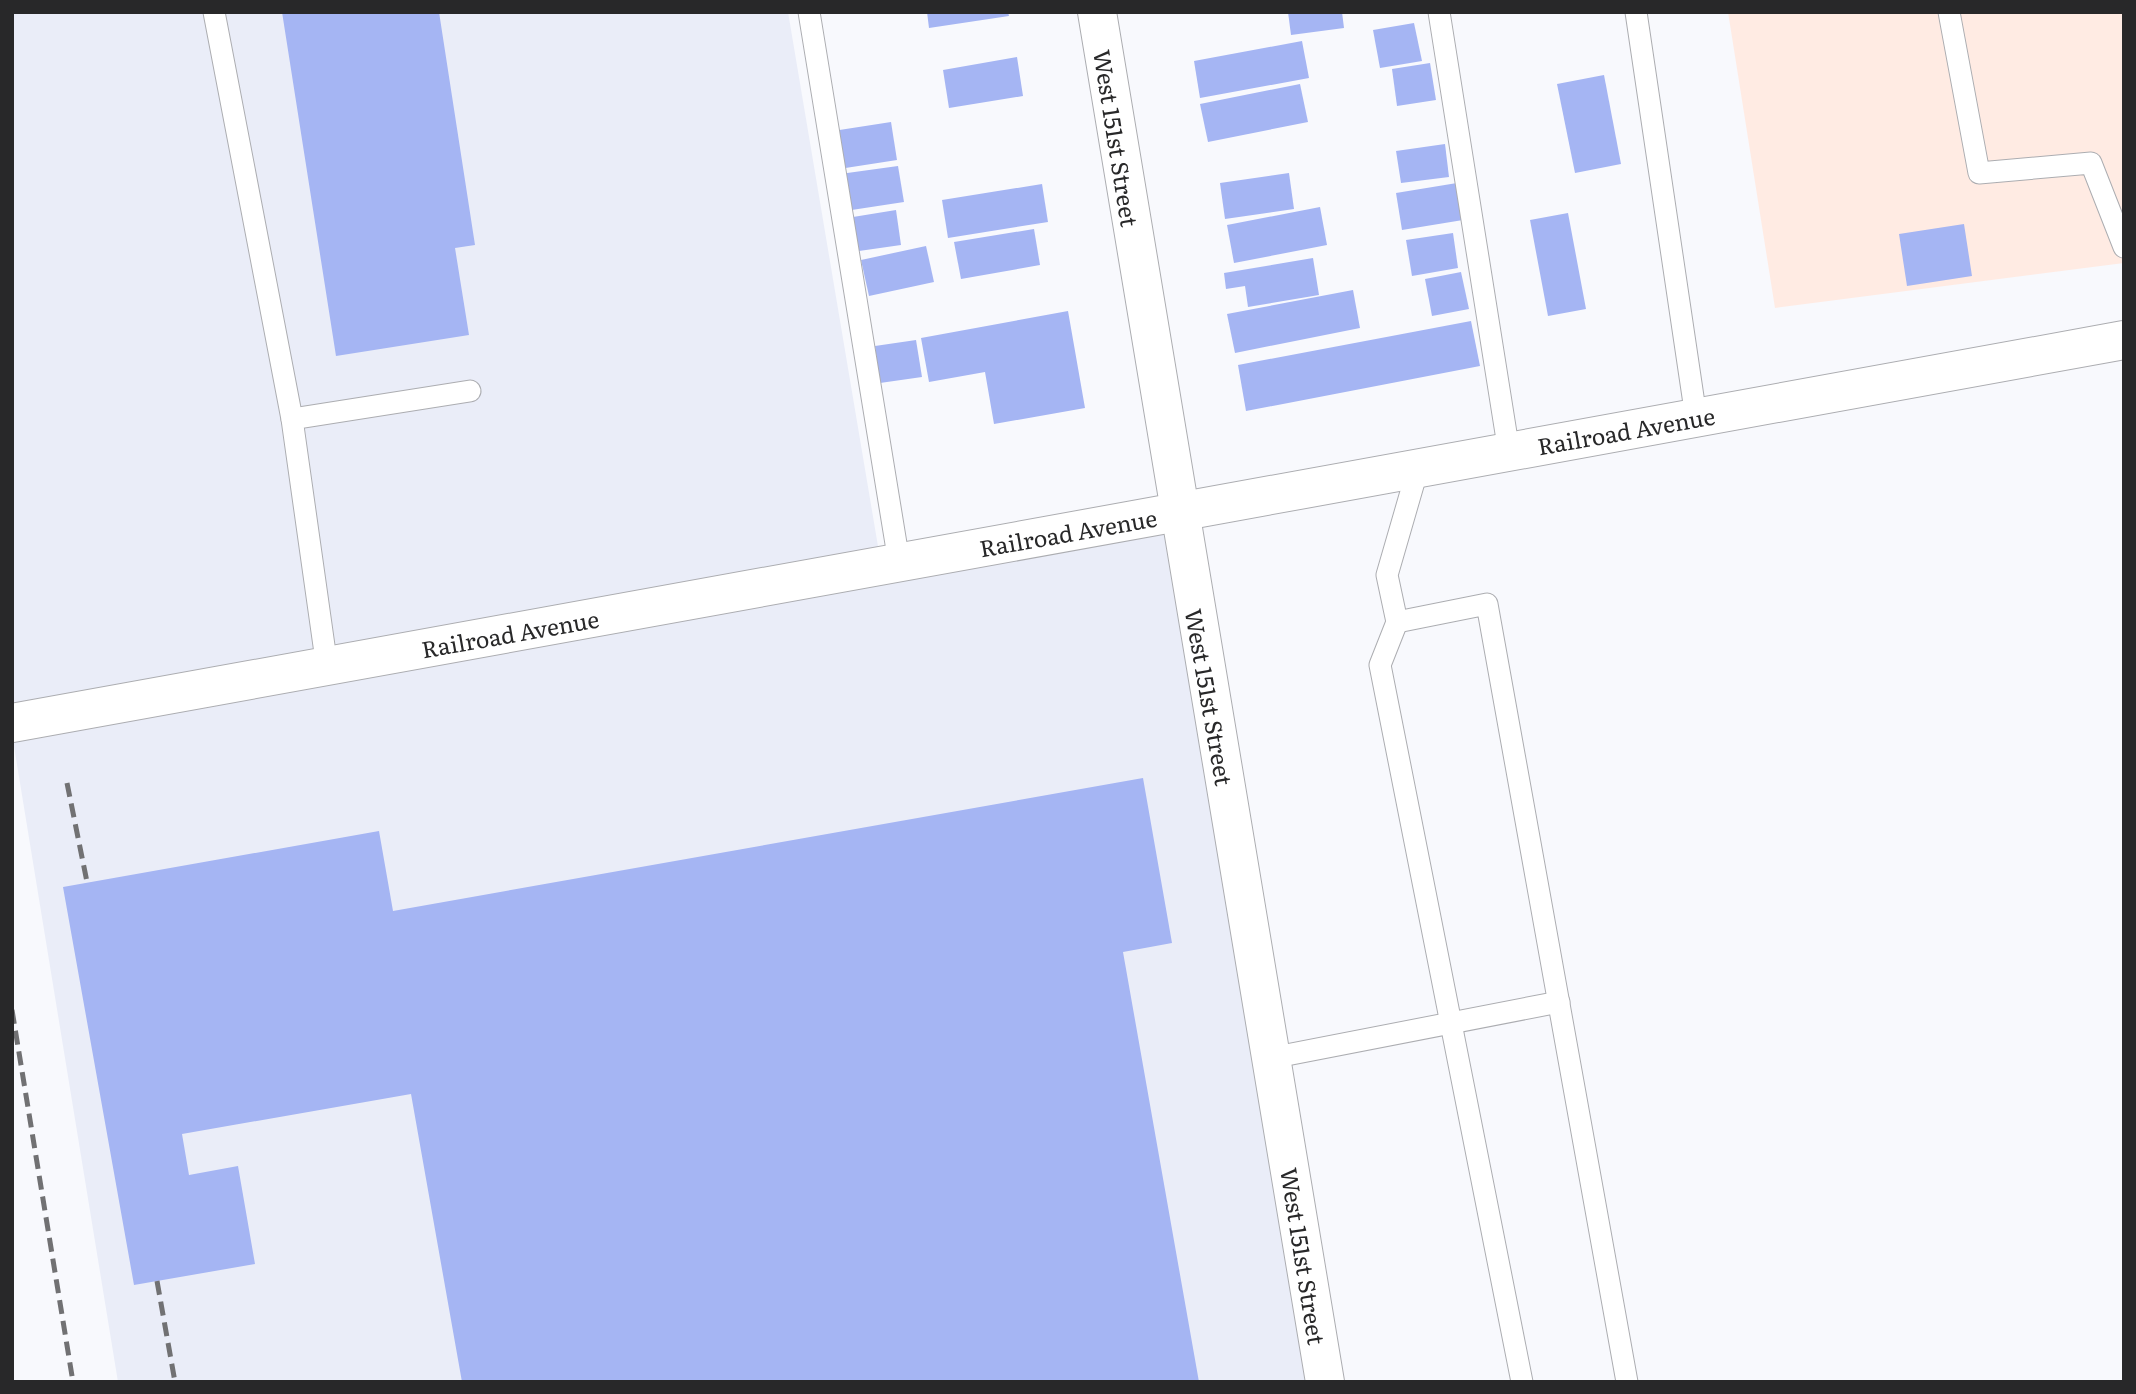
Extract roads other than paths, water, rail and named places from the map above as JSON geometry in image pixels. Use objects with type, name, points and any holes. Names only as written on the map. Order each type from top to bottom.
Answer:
[{"type":"street","name":"West 151st Street","points":[[1097,12],[1178,512],[1325,1382]]},
{"type":"street","name":"Railroad Avenue","points":[[12,723],[2124,340]]},
{"type":"lane","points":[[214,12],[292,419],[327,667]]},
{"type":"lane","points":[[808,12],[899,562]]},
{"type":"lane","points":[[1439,12],[1509,452]]},
{"type":"lane","points":[[1636,12],[1696,418]]},
{"type":"lane","points":[[1949,12],[1979,173],[2091,163],[2124,247]]},
{"type":"lane","points":[[292,419],[470,391]]},
{"type":"lane","points":[[1418,468],[1387,575],[1397,622],[1380,665],[1522,1382]]},
{"type":"lane","points":[[1397,622],[1487,604],[1627,1382]]},
{"type":"lane","points":[[1271,1058],[1559,1002]]},
{"type":"railway","points":[[67,783],[87,882]]},
{"type":"railway","points":[[12,1010],[73,1382]]},
{"type":"railway","points":[[157,1281],[175,1382]]}]
